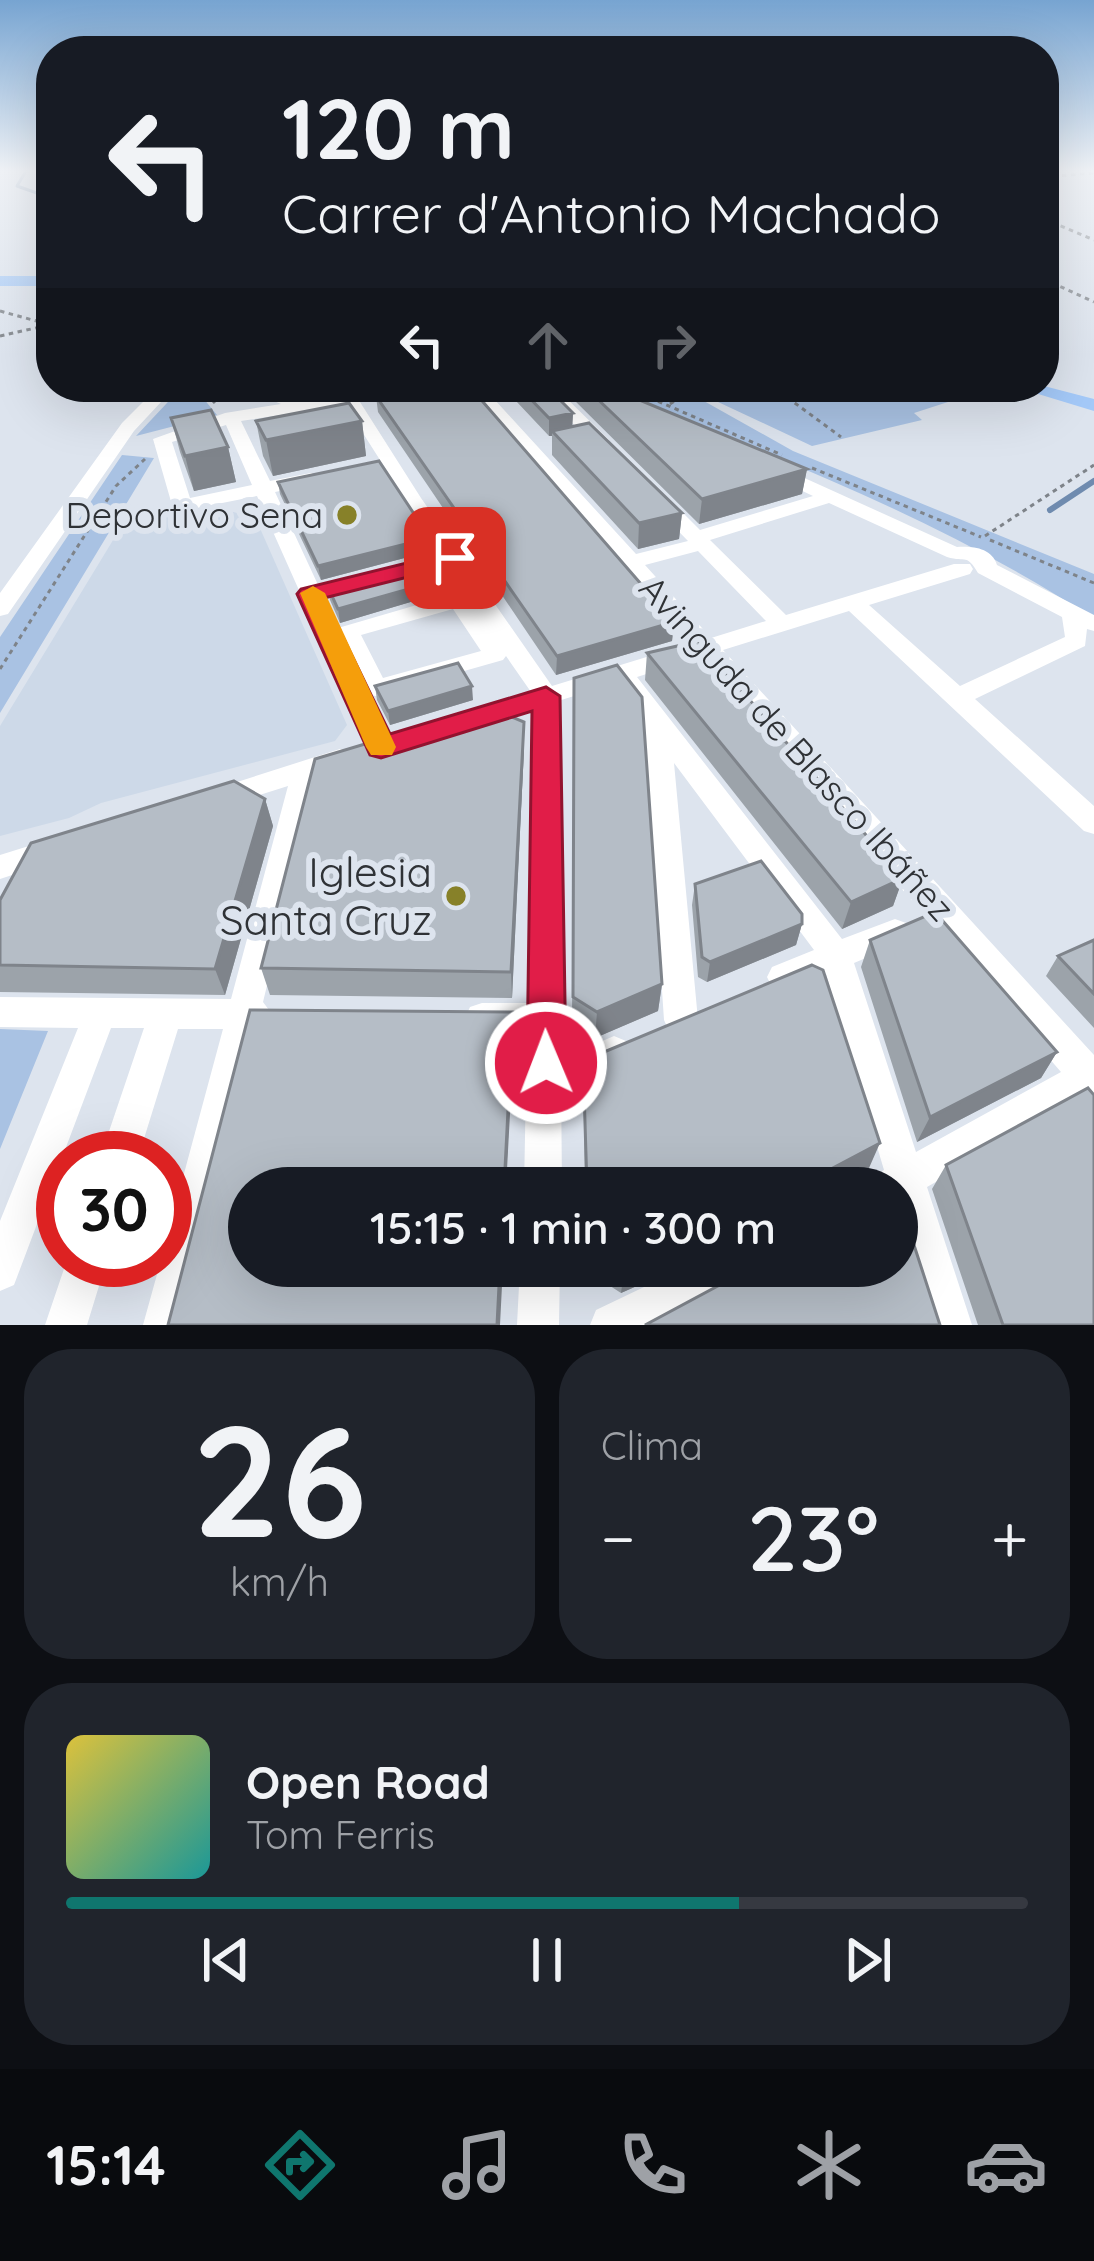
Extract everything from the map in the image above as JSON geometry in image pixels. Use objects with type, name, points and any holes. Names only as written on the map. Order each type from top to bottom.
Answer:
[{"type":"main road","points":[[0,281],[36,281]]},
{"type":"main road","points":[[1059,396],[1094,405]]},
{"type":"street","points":[[0,609],[115,444],[153,402]]},
{"type":"street","points":[[297,402],[307,405]]},
{"type":"street","points":[[325,476],[182,505],[162,444],[231,417],[341,402]]},
{"type":"street","points":[[352,402],[379,464],[420,494],[445,561],[546,696],[543,1167]]},
{"type":"street","name":"Avinguda de Blasco Ibáñez","points":[[488,402],[1092,1077]]},
{"type":"street","name":"Avinguda de Blasco Ibáñez","points":[[500,414],[501,402]]},
{"type":"street","points":[[557,402],[584,439],[612,453]]},
{"type":"street","points":[[197,804],[391,744],[320,591],[261,490],[231,417]]},
{"type":"street","points":[[758,463],[1084,618],[1077,640],[960,696]]},
{"type":"street","points":[[645,487],[782,623]]},
{"type":"street","points":[[630,562],[831,495]]},
{"type":"street","points":[[443,728],[704,645],[855,604],[967,564]]},
{"type":"street","points":[[459,600],[495,655],[376,688],[348,631],[459,600]]},
{"type":"street","points":[[855,604],[1094,823]]},
{"type":"street","points":[[620,671],[836,955],[892,1167]]},
{"type":"street","points":[[657,722],[659,1030]]},
{"type":"street","points":[[164,1325],[306,770]]},
{"type":"street","points":[[1,868],[68,845]]},
{"type":"street","points":[[758,988],[944,911]]},
{"type":"street","points":[[546,1063],[595,1061],[720,1004]]},
{"type":"street","points":[[0,1012],[291,1014]]},
{"type":"street","points":[[128,1131],[166,1013]]},
{"type":"street","points":[[0,1271],[100,1014]]},
{"type":"street","points":[[453,1017],[545,1019]]},
{"type":"street","points":[[918,1172],[1092,1077]]},
{"type":"street","points":[[918,1239],[951,1325]]},
{"type":"street","points":[[66,1325],[78,1287]]},
{"type":"street","points":[[538,1325],[539,1287]]},
{"type":"street","points":[[611,1325],[688,1287]]},
{"type":"path","points":[[1059,285],[1094,302]]},
{"type":"path","points":[[0,311],[36,321]]},
{"type":"path","points":[[0,336],[36,328]]},
{"type":"path","points":[[216,402],[231,417]]},
{"type":"path","points":[[661,402],[793,460]]},
{"type":"path","points":[[668,405],[673,402]]},
{"type":"path","points":[[793,402],[841,437]]},
{"type":"path","points":[[0,669],[116,485],[162,444]]},
{"type":"path","points":[[984,538],[1094,465]]},
{"type":"path","points":[[814,469],[1094,583]]},
{"type":"shaded area","points":[[168,402],[206,402],[217,415],[136,436]]},
{"type":"shaded area","points":[[640,402],[706,402],[793,451],[1094,574],[1094,619],[977,550],[793,464]]},
{"type":"shaded area","points":[[718,402],[948,402],[914,413],[922,420],[812,446]]},
{"type":"shaded area","points":[[122,455],[154,458],[0,713],[0,637]]},
{"type":"shaded area","points":[[207,506],[255,517],[347,725],[335,741],[101,803],[69,818],[0,836],[0,726],[121,527]]},
{"type":"shaded area","points":[[0,1029],[48,1031],[0,1149]]},
{"type":"building","points":[[380,402],[483,402],[674,622],[557,656]]},
{"type":"building","points":[[534,402],[562,402],[573,413],[549,418]]},
{"type":"building","points":[[601,402],[644,402],[807,469],[702,499]]},
{"type":"building","points":[[349,403],[362,421],[266,440],[256,421]]},
{"type":"building","points":[[211,410],[228,447],[185,456],[171,418]]},
{"type":"building","points":[[589,423],[682,513],[639,523],[552,431]]},
{"type":"building","points":[[379,461],[430,538],[318,566],[278,482]]},
{"type":"building","points":[[436,560],[445,573],[419,579],[423,585],[338,609],[328,587]]},
{"type":"building","points":[[699,641],[903,878],[851,902],[647,653]]},
{"type":"building","points":[[458,663],[472,686],[388,711],[375,686]]},
{"type":"building","points":[[617,665],[642,697],[662,984],[597,1012],[573,997],[574,678]]},
{"type":"building","points":[[488,707],[524,722],[511,972],[261,968],[315,759]]},
{"type":"building","points":[[234,781],[265,799],[215,969],[0,965],[0,900],[31,843]]},
{"type":"building","points":[[761,861],[802,914],[802,924],[710,962],[702,957],[695,884]]},
{"type":"building","points":[[935,912],[1057,1052],[930,1117],[870,940]]},
{"type":"building","points":[[1094,940],[1094,994],[1058,956]]},
{"type":"building","points":[[812,965],[823,970],[880,1143],[835,1167],[586,1167],[583,1057]]},
{"type":"building","points":[[250,1010],[513,1012],[505,1167],[228,1167],[228,1287],[499,1287],[497,1325],[168,1325],[178,1287],[192,1287],[192,1233]]},
{"type":"building","points":[[1088,1088],[1094,1095],[1094,1325],[1003,1325],[946,1165]]},
{"type":"building","points":[[918,1257],[940,1325],[645,1325],[716,1287],[918,1287]]},
{"type":"waterway","points":[[1050,510],[1094,481]]},
{"type":"slow traffic","points":[[313,593],[381,747]]},
{"type":"place","name":"Deportivo Sena","points":[[347,515]]},
{"type":"place","name":"Iglesia Santa Cruz","points":[[456,896]]},
{"type":"route","points":[[455,558],[310,594],[381,747],[546,696],[546,1063]]}]
